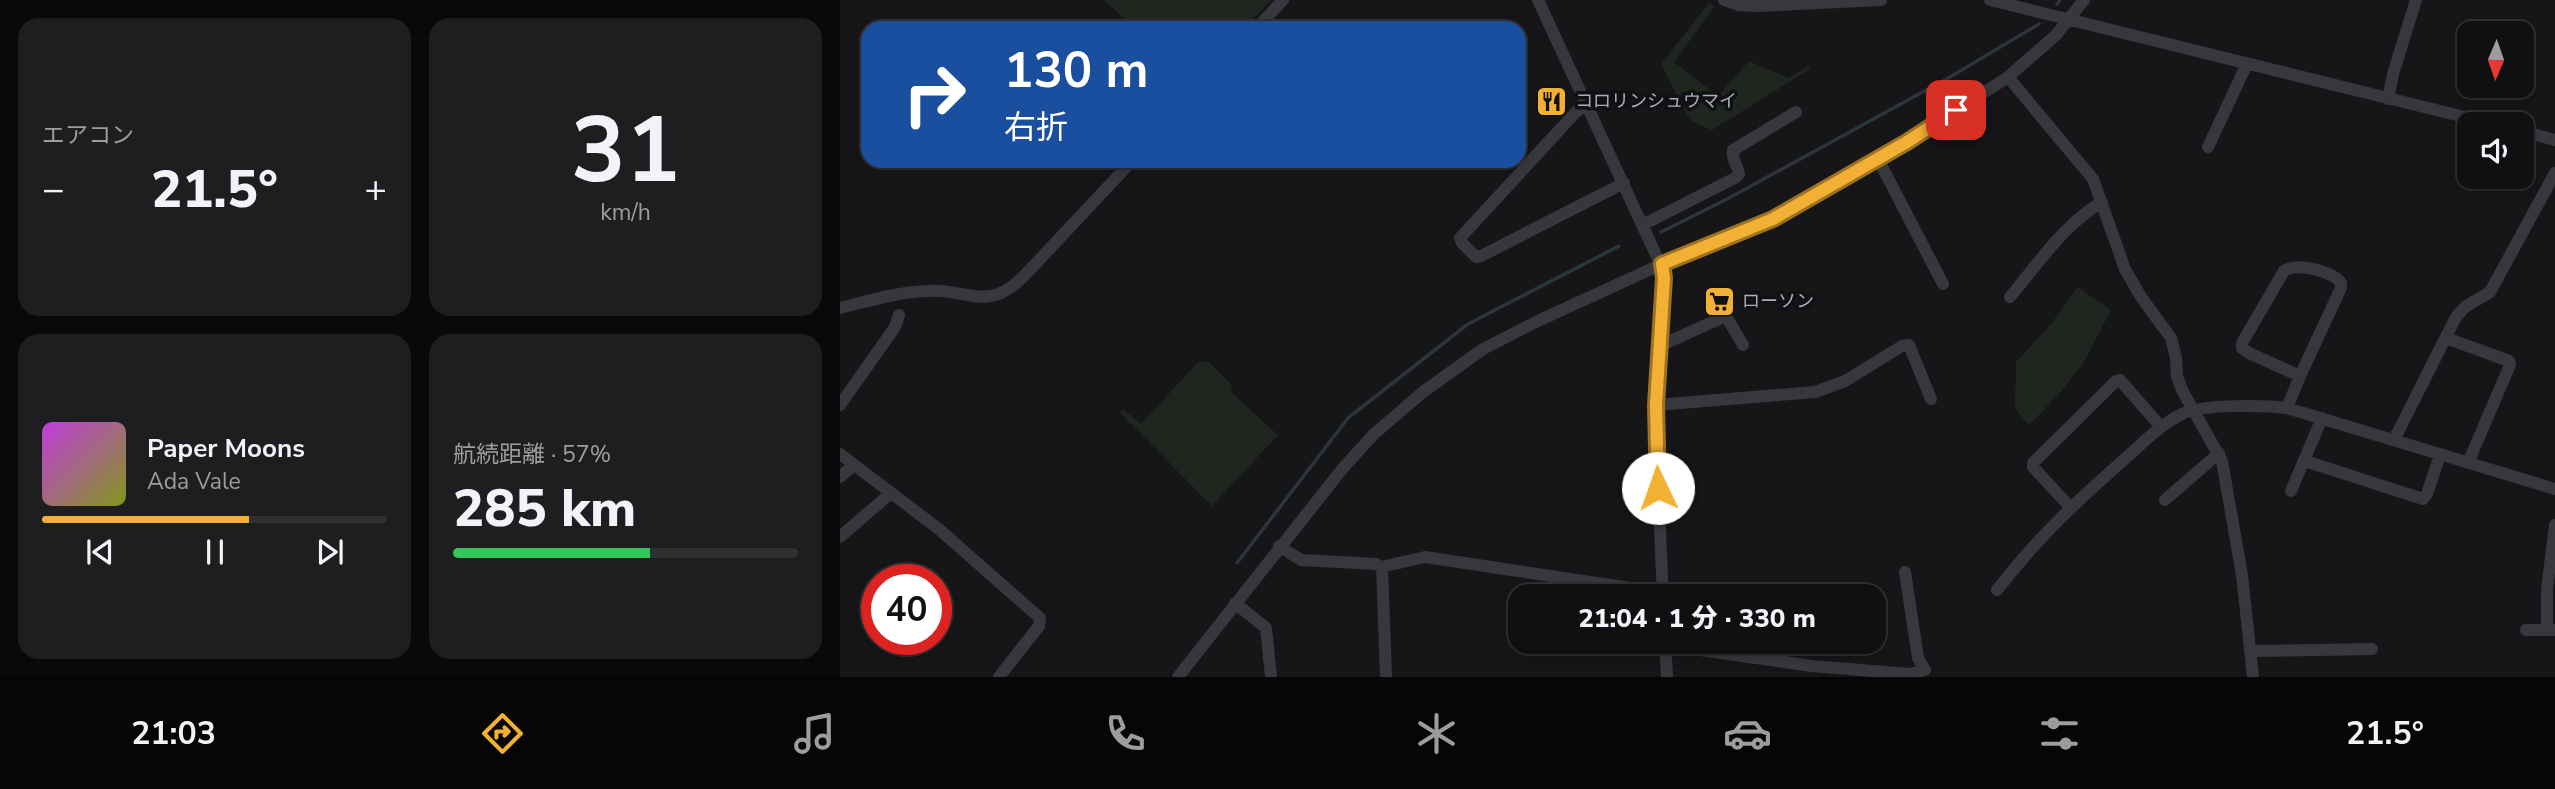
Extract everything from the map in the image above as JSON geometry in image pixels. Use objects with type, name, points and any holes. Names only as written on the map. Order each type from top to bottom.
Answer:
[{"type":"street","points":[[1264,21],[1283,0]]},
{"type":"street","points":[[1538,0],[1662,264],[1664,278],[1656,405],[1663,584]]},
{"type":"street","points":[[1724,0],[1758,6],[1881,0]]},
{"type":"street","points":[[1990,0],[2007,1],[2068,20],[2457,115]]},
{"type":"street","points":[[1178,677],[1279,546],[1359,450],[1423,392],[1483,349],[1662,264],[1773,219],[1878,159],[2008,77],[2056,35],[2084,0]]},
{"type":"street","points":[[2388,99],[2393,74],[2417,0]]},
{"type":"street","points":[[2208,147],[2247,64]]},
{"type":"street","points":[[2008,77],[2085,166],[2093,179],[2129,277],[2174,343],[2178,381],[2219,453],[2233,519],[2253,677]]},
{"type":"street","points":[[1526,166],[1576,111],[1586,105]]},
{"type":"street","points":[[1644,224],[1735,178],[1739,174],[1732,155],[1733,150],[1796,112]]},
{"type":"street","points":[[2534,134],[2555,140]]},
{"type":"street","points":[[1878,159],[1943,284]]},
{"type":"street","points":[[840,308],[924,290],[983,298],[1007,290],[1125,168]]},
{"type":"street","points":[[1524,168],[1460,238],[1476,257],[1624,183]]},
{"type":"street","points":[[2394,440],[2459,312],[2484,297],[2493,286],[2555,173]]},
{"type":"street","points":[[2010,297],[2063,235],[2091,208],[2102,202]]},
{"type":"street","points":[[2287,408],[2342,288],[2334,276],[2293,267],[2284,271],[2242,343],[2242,348],[2300,376]]},
{"type":"street","points":[[840,405],[895,327],[899,315]]},
{"type":"street","points":[[1659,346],[1726,316],[1743,345]]},
{"type":"street","points":[[2446,338],[2508,361],[2510,365],[2468,463]]},
{"type":"street","points":[[1656,405],[1815,393],[1845,381],[1902,346],[1909,345],[1931,399]]},
{"type":"street","points":[[2070,507],[2033,467],[2033,463],[2116,381],[2120,380],[2161,427]]},
{"type":"street","points":[[1997,590],[2035,543],[2070,507],[2161,427],[2180,415],[2193,411],[2250,406],[2287,408],[2555,489]]},
{"type":"street","points":[[2291,491],[2322,418]]},
{"type":"street","points":[[2165,500],[2219,453]]},
{"type":"street","points":[[840,454],[940,530],[1040,618],[1039,626],[999,677]]},
{"type":"street","points":[[2305,461],[2423,499],[2440,454]]},
{"type":"street","points":[[840,477],[854,465]]},
{"type":"street","points":[[840,537],[891,493]]},
{"type":"street","points":[[2526,630],[2551,630],[2547,589],[2555,526]]},
{"type":"street","points":[[1279,546],[1301,560],[1376,564],[1381,567],[1386,677]]},
{"type":"street","points":[[1381,567],[1425,557],[1594,584]]},
{"type":"street","points":[[1728,654],[1792,664],[1889,673],[1919,673],[1925,670],[1918,658],[1905,572]]},
{"type":"street","points":[[1235,603],[1266,628],[1271,677]]},
{"type":"street","points":[[2250,651],[2372,649]]},
{"type":"street","points":[[1666,654],[1667,677]]},
{"type":"shaded area","points":[[1104,0],[1271,0],[1252,21],[1126,21]]},
{"type":"shaded area","points":[[1709,3],[1715,6],[1674,62],[1718,96],[1749,61],[1788,78],[1808,66],[1810,69],[1712,130],[1688,117],[1661,64]]},
{"type":"shaded area","points":[[2078,287],[2111,310],[2083,364],[2029,425],[2015,409],[2016,362],[2051,324]]},
{"type":"shaded area","points":[[1198,362],[1209,362],[1232,385],[1231,392],[1278,435],[1212,506],[1120,413],[1123,409],[1141,424]]},
{"type":"waterway","points":[[2057,4],[2060,0]]},
{"type":"waterway","points":[[1661,232],[1729,198],[1950,77],[2039,24]]},
{"type":"waterway","points":[[1237,563],[1348,418],[1468,324],[1619,246]]},
{"type":"place","name":"コロリンシュウマイ","points":[[1552,101]]},
{"type":"place","name":"ローソン","points":[[1719,301]]},
{"type":"route","points":[[1658,488],[1656,405],[1664,278],[1662,264],[1773,219],[1824,192],[1956,110]]}]
